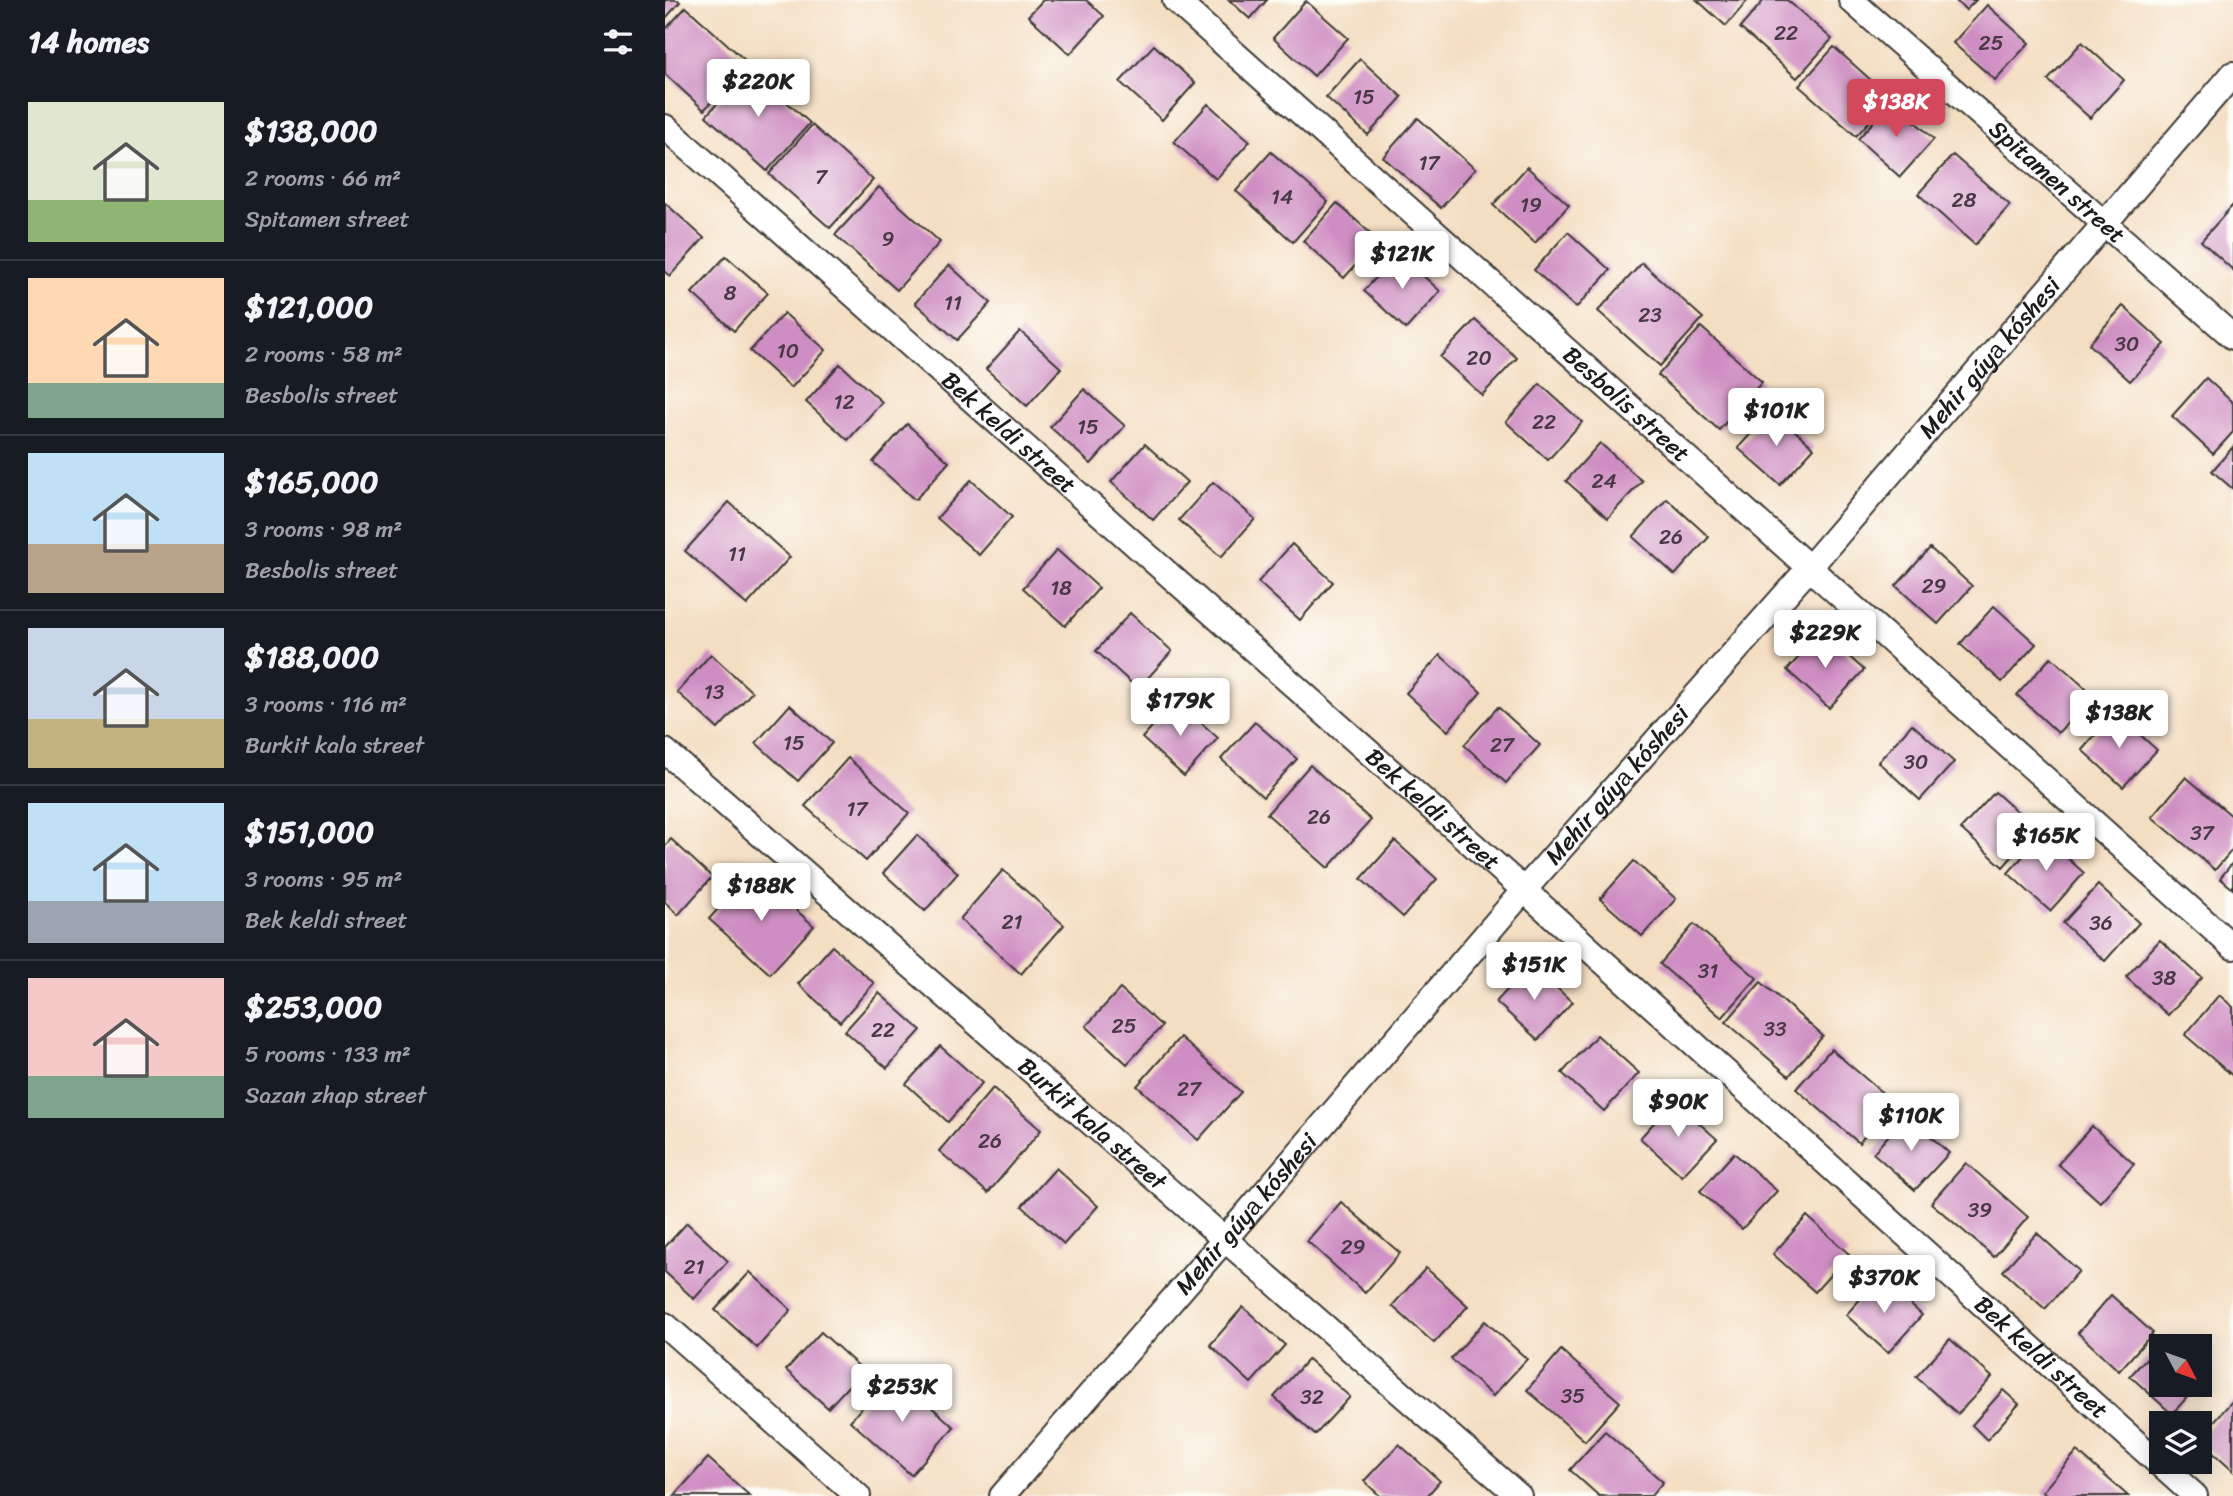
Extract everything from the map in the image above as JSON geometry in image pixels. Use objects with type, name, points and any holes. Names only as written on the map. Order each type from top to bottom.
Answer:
[{"type":"street","name":"Besbolis street","points":[[1175,0],[2233,947]]},
{"type":"street","name":"Spitamen street","points":[[1851,0],[2233,337]]},
{"type":"street","name":"Mehir gúyа kóshesi","points":[[1002,1496],[1524,890],[1809,568],[2233,74]]},
{"type":"street","name":"Bek keldi street","points":[[665,127],[1524,890],[2195,1496]]},
{"type":"street","name":"Burkit kala street","points":[[665,751],[1519,1496]]},
{"type":"street","points":[[665,1325],[858,1496]]},
{"type":"building","points":[[665,0],[680,2],[665,19]]},
{"type":"building","points":[[1043,0],[1086,0],[1104,16],[1070,54],[1028,16]]},
{"type":"building","points":[[1229,0],[1267,0],[1250,19]]},
{"type":"building","points":[[1697,0],[1748,0],[1726,26]]},
{"type":"building","points":[[1764,0],[1787,0],[1832,39],[1797,78],[1740,28]]},
{"type":"building","points":[[1955,0],[1976,0],[1966,10]]},
{"type":"building","points":[[1306,1],[1348,38],[1314,76],[1273,38]]},
{"type":"building","points":[[1987,5],[2029,43],[1995,80],[1953,43]]},
{"type":"building","points":[[686,7],[747,62],[704,110],[665,74],[665,30]]},
{"type":"building","points":[[2082,42],[2124,80],[2090,118],[2048,80]]},
{"type":"building","points":[[1154,45],[1195,83],[1162,120],[1120,82]]},
{"type":"building","points":[[1834,47],[1891,98],[1856,136],[1799,86]]},
{"type":"building","points":[[1360,59],[1402,97],[1368,135],[1326,97]]},
{"type":"building","points":[[749,68],[810,123],[767,171],[706,116]]},
{"type":"building","points":[[1892,101],[1934,139],[1900,177],[1858,139]]},
{"type":"building","points":[[1208,104],[1250,141],[1216,179],[1174,142]]},
{"type":"building","points":[[1418,118],[1475,169],[1441,208],[1383,157]]},
{"type":"building","points":[[812,125],[873,180],[830,228],[769,174]]},
{"type":"building","points":[[1271,152],[1328,202],[1293,242],[1236,191]]},
{"type":"building","points":[[1953,155],[2010,205],[1975,245],[1918,194]]},
{"type":"building","points":[[1527,167],[1569,205],[1535,243],[1493,205]]},
{"type":"building","points":[[879,187],[940,242],[897,290],[835,235]]},
{"type":"building","points":[[665,203],[704,238],[670,276],[665,272]]},
{"type":"building","points":[[1337,203],[1378,240],[1344,278],[1303,241]]},
{"type":"building","points":[[2233,205],[2233,270],[2201,241]]},
{"type":"building","points":[[1568,232],[1610,270],[1576,308],[1534,270]]},
{"type":"building","points":[[1398,253],[1440,291],[1406,329],[1364,291]]},
{"type":"building","points":[[726,256],[768,293],[734,331],[692,293]]},
{"type":"building","points":[[1642,263],[1703,318],[1660,366],[1598,311]]},
{"type":"building","points":[[949,265],[991,303],[957,340],[915,303]]},
{"type":"building","points":[[2123,306],[2165,344],[2130,381],[2089,344]]},
{"type":"building","points":[[784,313],[826,350],[791,388],[750,351]]},
{"type":"building","points":[[1475,320],[1517,358],[1482,395],[1440,357]]},
{"type":"building","points":[[1701,327],[1762,382],[1719,430],[1658,375]]},
{"type":"building","points":[[1020,331],[1061,368],[1027,406],[986,369]]},
{"type":"building","points":[[840,364],[882,402],[848,440],[806,402]]},
{"type":"building","points":[[2206,378],[2233,403],[2233,432],[2213,454],[2172,416]]},
{"type":"building","points":[[1540,384],[1582,422],[1548,460],[1506,422]]},
{"type":"building","points":[[1084,389],[1125,426],[1091,464],[1050,427]]},
{"type":"building","points":[[1772,410],[1814,448],[1780,485],[1738,448]]},
{"type":"building","points":[[907,424],[949,462],[915,500],[873,462]]},
{"type":"building","points":[[1600,443],[1642,481],[1608,518],[1566,481]]},
{"type":"building","points":[[1145,444],[1187,482],[1153,520],[1111,482]]},
{"type":"building","points":[[2233,447],[2233,489],[2212,471]]},
{"type":"building","points":[[971,480],[1012,517],[979,555],[937,518]]},
{"type":"building","points":[[1213,482],[1255,519],[1221,557],[1179,520]]},
{"type":"building","points":[[1667,499],[1709,537],[1675,575],[1633,537]]},
{"type":"building","points":[[729,502],[790,557],[747,605],[685,551]]},
{"type":"building","points":[[1292,544],[1333,582],[1300,620],[1258,582]]},
{"type":"building","points":[[1930,548],[1972,586],[1938,624],[1896,586]]},
{"type":"building","points":[[1057,550],[1099,588],[1065,626],[1023,588]]},
{"type":"building","points":[[1994,606],[2036,644],[2002,682],[1960,644]]},
{"type":"building","points":[[1130,613],[1172,651],[1138,689],[1096,651]]},
{"type":"building","points":[[1822,632],[1864,670],[1829,708],[1787,670]]},
{"type":"building","points":[[711,654],[752,692],[718,729],[677,692]]},
{"type":"building","points":[[1440,655],[1481,692],[1448,731],[1406,693]]},
{"type":"building","points":[[2051,657],[2093,695],[2058,733],[2017,695]]},
{"type":"building","points":[[1176,700],[1218,738],[1184,776],[1142,738]]},
{"type":"building","points":[[790,705],[832,743],[798,781],[756,743]]},
{"type":"building","points":[[1498,707],[1540,745],[1506,783],[1464,745]]},
{"type":"building","points":[[2115,712],[2157,750],[2123,787],[2082,750]]},
{"type":"building","points":[[1255,722],[1297,759],[1263,797],[1221,759]]},
{"type":"building","points":[[1912,724],[1954,762],[1920,800],[1878,762]]},
{"type":"building","points":[[848,758],[909,813],[866,861],[805,806]]},
{"type":"building","points":[[1310,765],[1371,820],[1328,868],[1267,814]]},
{"type":"building","points":[[2186,777],[2233,817],[2233,849],[2215,870],[2152,817]]},
{"type":"building","points":[[1995,792],[2037,829],[2003,867],[1961,829]]},
{"type":"building","points":[[917,835],[958,873],[925,911],[883,873]]},
{"type":"building","points":[[2042,835],[2084,873],[2050,911],[2008,873]]},
{"type":"building","points":[[671,839],[712,877],[678,915],[665,902],[665,846]]},
{"type":"building","points":[[1395,841],[1437,879],[1403,917],[1361,879]]},
{"type":"building","points":[[1634,861],[1676,899],[1642,936],[1600,899]]},
{"type":"building","points":[[2233,862],[2233,889],[2220,878]]},
{"type":"building","points":[[1003,870],[1064,925],[1021,974],[960,919]]},
{"type":"building","points":[[752,871],[814,926],[770,974],[709,919]]},
{"type":"building","points":[[2098,885],[2139,923],[2105,961],[2063,923]]},
{"type":"building","points":[[1694,924],[1757,978],[1722,1018],[1660,964]]},
{"type":"building","points":[[2160,940],[2202,978],[2168,1015],[2126,977]]},
{"type":"building","points":[[832,946],[874,983],[840,1022],[798,984]]},
{"type":"building","points":[[1531,964],[1572,1002],[1538,1040],[1496,1002]]},
{"type":"building","points":[[1761,982],[1823,1036],[1789,1076],[1726,1022]]},
{"type":"building","points":[[1120,989],[1162,1026],[1127,1064],[1086,1026]]},
{"type":"building","points":[[879,993],[921,1030],[887,1068],[845,1031]]},
{"type":"building","points":[[2219,995],[2233,1007],[2233,1076],[2185,1035]]},
{"type":"building","points":[[1597,1035],[1639,1073],[1604,1111],[1562,1073]]},
{"type":"building","points":[[1180,1037],[1241,1092],[1198,1140],[1137,1086]]},
{"type":"building","points":[[940,1046],[982,1083],[948,1122],[906,1084]]},
{"type":"building","points":[[1831,1049],[1893,1102],[1859,1143],[1796,1089]]},
{"type":"building","points":[[993,1088],[1041,1130],[988,1193],[939,1151]]},
{"type":"building","points":[[1674,1101],[1717,1139],[1682,1176],[1640,1138]]},
{"type":"building","points":[[1907,1115],[1949,1153],[1915,1190],[1873,1153]]},
{"type":"building","points":[[2092,1126],[2134,1164],[2100,1202],[2058,1164]]},
{"type":"building","points":[[1734,1153],[1777,1191],[1742,1229],[1700,1191]]},
{"type":"building","points":[[1966,1163],[2028,1217],[1994,1257],[1931,1203]]},
{"type":"building","points":[[1056,1168],[1098,1206],[1064,1244],[1022,1206]]},
{"type":"building","points":[[1341,1202],[1400,1253],[1365,1293],[1307,1241]]},
{"type":"building","points":[[1807,1216],[1849,1254],[1815,1292],[1773,1254]]},
{"type":"building","points":[[687,1223],[728,1261],[694,1299],[665,1272],[665,1247]]},
{"type":"building","points":[[2037,1233],[2079,1271],[2045,1309],[2003,1271]]},
{"type":"building","points":[[1426,1268],[1468,1306],[1434,1343],[1392,1306]]},
{"type":"building","points":[[750,1272],[791,1310],[757,1348],[715,1310]]},
{"type":"building","points":[[1880,1277],[1922,1315],[1888,1353],[1846,1315]]},
{"type":"building","points":[[2111,1295],[2153,1333],[2149,1334],[2149,1337],[2119,1371],[2078,1333]]},
{"type":"building","points":[[1243,1307],[1285,1345],[1251,1383],[1210,1345]]},
{"type":"building","points":[[1485,1321],[1527,1359],[1493,1396],[1451,1359]]},
{"type":"building","points":[[821,1332],[863,1370],[828,1408],[786,1370]]},
{"type":"building","points":[[1950,1339],[1992,1377],[1958,1414],[1916,1377]]},
{"type":"building","points":[[1561,1350],[1620,1402],[1585,1441],[1527,1390]]},
{"type":"building","points":[[2149,1355],[2149,1393],[2130,1376]]},
{"type":"building","points":[[1308,1359],[1350,1397],[1315,1435],[1274,1397]]},
{"type":"building","points":[[893,1373],[954,1427],[911,1475],[850,1421]]},
{"type":"building","points":[[2003,1390],[2019,1404],[1987,1440],[1972,1425]]},
{"type":"building","points":[[2153,1397],[2187,1397],[2175,1411],[2169,1411]]},
{"type":"building","points":[[2233,1400],[2233,1471],[2212,1452],[2212,1424]]},
{"type":"building","points":[[1605,1431],[1663,1482],[1651,1496],[1599,1496],[1570,1470]]},
{"type":"building","points":[[1399,1444],[1440,1481],[1427,1496],[1380,1496],[1364,1481]]},
{"type":"building","points":[[2077,1451],[2128,1496],[2047,1496],[2042,1492]]},
{"type":"building","points":[[708,1458],[750,1496],[674,1496]]}]
